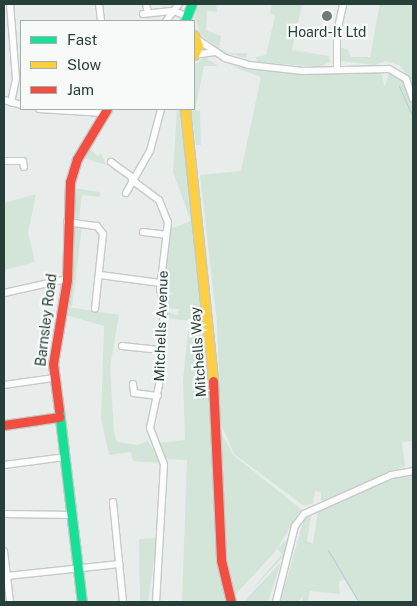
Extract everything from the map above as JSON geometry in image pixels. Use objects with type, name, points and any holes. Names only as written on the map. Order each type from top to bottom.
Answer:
[{"type":"street","points":[[10,4],[18,55],[11,102]]},
{"type":"street","points":[[99,4],[101,20]]},
{"type":"street","points":[[146,4],[145,14],[174,11],[189,14]]},
{"type":"street","points":[[167,20],[179,4]]},
{"type":"street","points":[[337,70],[336,33],[343,4]]},
{"type":"street","points":[[195,37],[215,52],[238,63],[275,68],[394,71],[406,79],[413,99]]},
{"type":"street","points":[[195,55],[215,52]]},
{"type":"street","points":[[4,100],[20,105]]},
{"type":"street","points":[[72,110],[106,111]]},
{"type":"street","points":[[126,193],[150,151],[161,110]]},
{"type":"street","name":"Mitchells Way","points":[[185,110],[211,326],[221,560],[231,598],[236,602]]},
{"type":"street","name":"Barnsley Road","points":[[82,602],[74,515],[53,378],[67,279],[66,222],[73,168],[106,111]]},
{"type":"street","points":[[4,161],[23,161],[24,167]]},
{"type":"street","name":"Mitchells Avenue","points":[[111,162],[162,206],[166,235],[160,283],[164,318],[159,350],[158,396],[150,428],[164,464],[156,602]]},
{"type":"street","points":[[66,222],[93,225],[102,232],[100,275],[95,309]]},
{"type":"street","points":[[143,232],[166,235]]},
{"type":"street","points":[[100,275],[160,283]]},
{"type":"street","points":[[4,293],[67,279]]},
{"type":"street","points":[[122,346],[159,350]]},
{"type":"street","points":[[4,385],[53,378]]},
{"type":"street","points":[[133,384],[134,393],[158,396]]},
{"type":"street","points":[[4,425],[59,417]]},
{"type":"street","points":[[4,465],[66,457]]},
{"type":"street","points":[[276,602],[295,526],[304,514],[391,475],[413,471]]},
{"type":"street","points":[[113,502],[123,602]]},
{"type":"street","points":[[4,514],[74,515]]},
{"type":"street","points":[[4,551],[10,602]]},
{"type":"street","points":[[7,576],[119,564]]},
{"type":"green space","points":[[198,4],[216,4],[217,12],[207,11],[206,30],[221,36],[219,47],[228,53],[248,53],[246,58],[226,53],[201,35],[195,18]]},
{"type":"green space","points":[[272,4],[302,4],[292,50],[329,56],[330,62],[319,67],[258,62],[255,57],[266,55],[275,16],[270,13]]},
{"type":"green space","points":[[380,4],[413,4],[413,82],[399,65],[385,61],[375,65],[341,61],[341,48],[348,49],[351,57],[370,57]]},
{"type":"green space","points":[[205,57],[218,66],[204,66],[195,110],[195,64]]},
{"type":"green space","points":[[231,66],[302,73],[381,72],[385,87],[389,72],[405,82],[413,109],[413,441],[402,442],[405,466],[321,501],[321,492],[315,491],[313,503],[304,506],[234,454],[221,424],[217,323],[200,175],[241,171],[261,77]]},
{"type":"green space","points":[[177,110],[183,110],[203,279],[228,602],[182,602],[187,460],[167,459],[157,443],[185,440],[183,381],[189,321],[167,318],[168,312],[178,315],[179,309],[167,308],[165,296],[175,293],[164,293],[164,288],[170,229],[191,221],[173,172]]},
{"type":"green space","points":[[191,110],[200,111],[201,145],[196,145]]},
{"type":"green space","points":[[91,145],[90,149],[98,156],[101,153],[106,165],[84,158]]},
{"type":"green space","points":[[73,188],[100,192],[100,197],[82,195],[79,219],[72,218]]},
{"type":"green space","points":[[36,194],[28,233],[35,262],[4,270],[4,203]]},
{"type":"green space","points":[[72,225],[82,227],[72,307],[68,306]]},
{"type":"green space","points":[[67,307],[119,315],[110,367],[114,433],[117,442],[137,445],[148,441],[162,463],[133,461],[131,452],[109,455],[101,419],[104,326],[66,315]]},
{"type":"green space","points":[[220,431],[233,455],[301,509],[275,552],[235,595],[226,553]]},
{"type":"green space","points":[[413,475],[413,602],[358,602],[344,579],[339,582],[340,594],[310,591],[308,602],[302,602],[303,595],[299,602],[280,602],[304,519],[311,516],[307,541],[313,544],[318,511],[398,477]]},
{"type":"green space","points":[[157,538],[148,602],[127,602],[140,600],[139,539]]},
{"type":"green space","points":[[287,539],[284,556],[249,593],[282,554],[277,549]]},
{"type":"green space","points":[[281,562],[268,602],[244,602],[248,597]]},
{"type":"waterway","points":[[399,86],[413,117]]},
{"type":"waterway","points":[[328,550],[359,602]]},
{"type":"traffic: fast","points":[[185,20],[192,4]]},
{"type":"traffic: fast","points":[[59,410],[82,602]]},
{"type":"traffic: slow","points":[[195,38],[198,46],[195,53]]},
{"type":"traffic: slow","points":[[185,110],[213,381]]},
{"type":"traffic: jam","points":[[59,410],[53,364],[67,279],[70,182],[77,159],[106,110]]},
{"type":"traffic: jam","points":[[213,381],[221,560],[231,602]]},
{"type":"traffic: jam","points":[[4,425],[59,417]]},
{"type":"place","name":"Hoard-It Ltd","points":[[327,16]]}]
